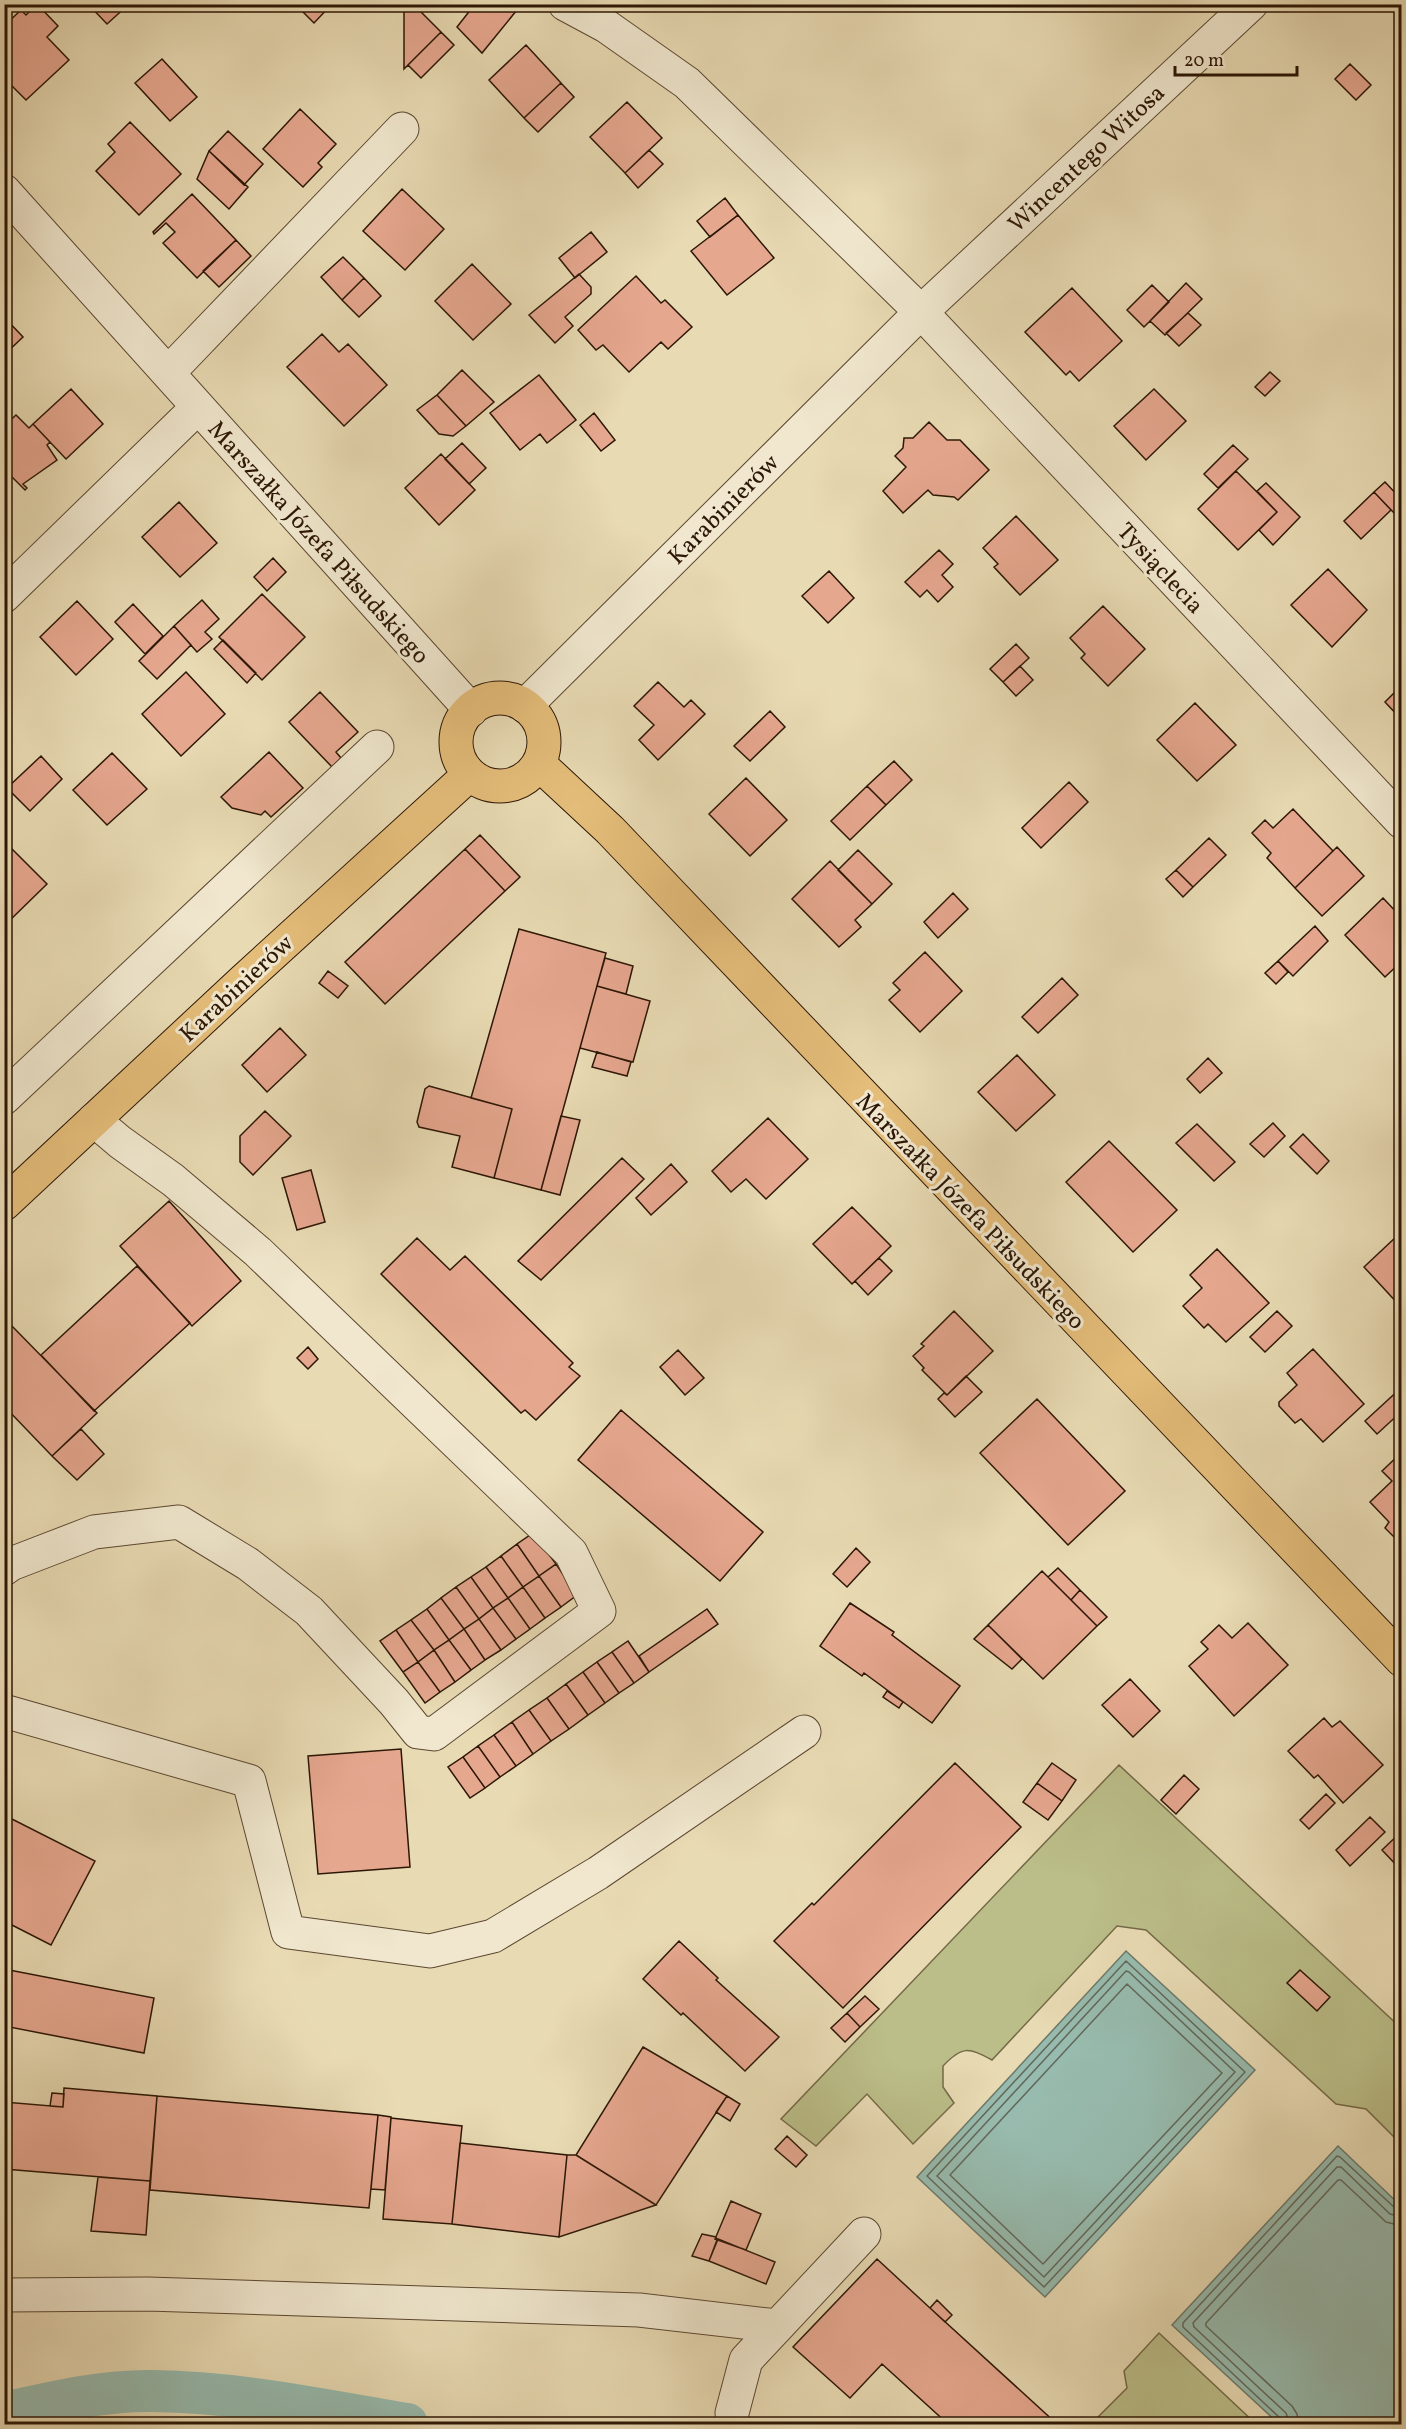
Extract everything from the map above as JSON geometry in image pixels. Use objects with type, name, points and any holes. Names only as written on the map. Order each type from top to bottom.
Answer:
[{"type":"main road","points":[[503,699],[525,706],[535,715],[541,726],[544,739],[539,764],[520,782],[507,786],[494,786],[481,782],[470,774],[458,754],[458,730],[471,710],[481,703],[503,699]]},
{"type":"main road","name":"Marszałka Józefa Piłsudskiego","points":[[539,764],[610,830],[1401,1660]]},
{"type":"main road","name":"Karabinierów","points":[[4,1204],[244,980],[470,774]]},
{"type":"street","name":"Tysiąclecia","points":[[565,4],[606,26],[687,83],[921,312],[1401,822]]},
{"type":"street","name":"Wincentego Witosa","points":[[921,312],[1251,4]]},
{"type":"street","points":[[168,373],[402,129]]},
{"type":"street","name":"Marszałka Józefa Piłsudskiego","points":[[4,191],[471,710]]},
{"type":"street","name":"Karabinierów","points":[[525,706],[921,312]]},
{"type":"street","points":[[4,596],[197,408]]},
{"type":"street","points":[[4,1098],[377,747]]},
{"type":"street","points":[[4,1569],[11,1564],[94,1532],[179,1522],[248,1564],[309,1611],[394,1702],[418,1732],[434,1734],[599,1611],[571,1553],[258,1252],[173,1180],[94,1120]]},
{"type":"street","points":[[4,1711],[249,1781],[288,1932],[430,1951],[493,1936],[598,1873],[804,1732]]},
{"type":"street","points":[[732,2413],[746,2360],[864,2234]]},
{"type":"street","points":[[4,2295],[148,2294],[639,2310],[777,2326]]},
{"type":"green space","points":[[1119,1765],[1401,2028],[1401,2144],[1366,2109],[1336,2104],[1146,1930],[1117,1926],[992,2060],[966,2051],[955,2055],[943,2066],[943,2087],[954,2103],[913,2144],[867,2094],[816,2146],[781,2119]]},
{"type":"green space","points":[[1159,2333],[1256,2424],[1091,2424],[1127,2388],[1124,2371]]},
{"type":"water","points":[[1126,1951],[1255,2070],[1045,2297],[917,2177]]},
{"type":"water","points":[[1338,2146],[1401,2206],[1401,2424],[1279,2424],[1172,2325]]},
{"type":"building","points":[[37,4],[58,26],[47,37],[69,60],[26,100],[4,78],[4,26],[21,10],[26,15]]},
{"type":"building","points":[[88,4],[128,4],[128,5],[107,24]]},
{"type":"building","points":[[295,4],[332,4],[314,23]]},
{"type":"building","points":[[404,4],[413,4],[441,32],[404,69]]},
{"type":"building","points":[[475,4],[507,4],[517,10],[482,53],[457,27]]},
{"type":"building","points":[[441,32],[454,45],[421,78],[408,65]]},
{"type":"building","points":[[526,45],[561,83],[524,118],[489,80]]},
{"type":"building","points":[[162,59],[197,97],[170,121],[135,83]]},
{"type":"building","points":[[1350,64],[1371,85],[1356,100],[1335,79]]},
{"type":"building","points":[[561,83],[574,97],[538,132],[524,118]]},
{"type":"building","points":[[627,102],[662,138],[625,173],[590,137]]},
{"type":"building","points":[[300,109],[336,144],[318,163],[322,167],[303,187],[263,149]]},
{"type":"building","points":[[130,122],[181,174],[139,215],[96,171],[115,152],[108,144]]},
{"type":"building","points":[[228,131],[263,164],[244,185],[209,151]]},
{"type":"building","points":[[649,150],[663,164],[638,188],[625,173]]},
{"type":"building","points":[[209,151],[248,187],[229,209],[197,179]]},
{"type":"building","points":[[402,189],[444,229],[405,270],[363,231]]},
{"type":"building","points":[[192,194],[236,240],[197,278],[163,243],[175,232],[166,223],[154,234],[153,232]]},
{"type":"building","points":[[725,198],[738,215],[710,237],[697,221]]},
{"type":"building","points":[[738,215],[774,258],[727,295],[691,251]]},
{"type":"building","points":[[591,232],[607,252],[575,278],[559,258]]},
{"type":"building","points":[[236,240],[251,256],[219,287],[203,271]]},
{"type":"building","points":[[343,257],[364,278],[342,300],[321,277]]},
{"type":"building","points":[[472,264],[511,304],[473,340],[435,301]]},
{"type":"building","points":[[579,274],[591,287],[591,294],[565,317],[573,326],[555,343],[529,315]]},
{"type":"building","points":[[636,276],[661,303],[665,300],[692,327],[668,349],[661,342],[629,372],[603,345],[596,350],[578,330]]},
{"type":"building","points":[[364,278],[381,296],[359,317],[342,300]]},
{"type":"building","points":[[1186,283],[1202,299],[1165,335],[1150,321]]},
{"type":"building","points":[[1152,285],[1169,302],[1144,327],[1127,310]]},
{"type":"building","points":[[1072,288],[1122,341],[1079,381],[1070,371],[1066,375],[1025,332]]},
{"type":"building","points":[[1188,313],[1201,325],[1179,346],[1166,333]]},
{"type":"building","points":[[4,317],[23,337],[4,355]]},
{"type":"building","points":[[322,334],[339,352],[348,344],[387,385],[344,426],[287,367]]},
{"type":"building","points":[[462,370],[494,402],[466,426],[437,395]]},
{"type":"building","points":[[1270,372],[1280,381],[1265,396],[1255,387]]},
{"type":"building","points":[[539,375],[576,420],[547,443],[540,434],[520,450],[490,413]]},
{"type":"building","points":[[71,389],[103,424],[66,459],[33,424]]},
{"type":"building","points":[[1154,389],[1186,421],[1146,460],[1114,426]]},
{"type":"building","points":[[437,395],[466,426],[453,436],[439,434],[417,410]]},
{"type":"building","points":[[594,413],[615,440],[601,451],[580,425]]},
{"type":"building","points":[[16,415],[29,428],[33,424],[50,442],[47,445],[57,460],[23,484],[27,488],[25,490],[4,469],[4,426]]},
{"type":"building","points":[[929,422],[947,440],[960,440],[989,470],[958,500],[954,497],[933,495],[928,490],[903,513],[883,491],[906,467],[895,456],[903,448],[904,438],[913,438]]},
{"type":"building","points":[[462,443],[486,468],[469,484],[445,459]]},
{"type":"building","points":[[1233,445],[1248,459],[1218,488],[1204,474]]},
{"type":"building","points":[[441,454],[475,490],[439,525],[405,488]]},
{"type":"building","points":[[1236,471],[1277,512],[1238,550],[1198,509]]},
{"type":"building","points":[[1385,482],[1402,500],[1402,507],[1395,514],[1374,492]]},
{"type":"building","points":[[1266,483],[1300,517],[1273,545],[1259,530],[1277,512],[1257,491]]},
{"type":"building","points":[[1374,492],[1391,510],[1361,539],[1344,521]]},
{"type":"building","points":[[179,502],[217,543],[180,577],[142,537]]},
{"type":"building","points":[[1016,516],[1058,560],[1020,595],[994,567],[998,564],[983,548]]},
{"type":"building","points":[[939,550],[953,564],[942,575],[953,587],[938,602],[927,590],[920,597],[905,582]]},
{"type":"building","points":[[273,558],[286,572],[267,591],[254,577]]},
{"type":"building","points":[[1328,569],[1367,610],[1332,647],[1291,605]]},
{"type":"building","points":[[829,571],[854,598],[828,623],[802,596]]},
{"type":"building","points":[[262,594],[305,637],[262,680],[219,637]]},
{"type":"building","points":[[202,600],[219,619],[205,632],[212,639],[197,652],[174,626]]},
{"type":"building","points":[[77,601],[113,639],[76,675],[40,637]]},
{"type":"building","points":[[133,604],[163,636],[145,654],[115,622]]},
{"type":"building","points":[[1103,606],[1145,649],[1108,686],[1081,658],[1085,654],[1070,638]]},
{"type":"building","points":[[174,626],[191,645],[157,679],[139,661]]},
{"type":"building","points":[[223,640],[256,673],[247,683],[214,649]]},
{"type":"building","points":[[1016,644],[1029,658],[1003,682],[990,669]]},
{"type":"building","points":[[1020,666],[1033,680],[1016,696],[1003,682]]},
{"type":"building","points":[[186,672],[225,714],[181,756],[142,714]]},
{"type":"building","points":[[658,682],[684,707],[691,700],[705,714],[658,760],[639,740],[654,725],[634,706]]},
{"type":"building","points":[[1402,685],[1402,720],[1385,702]]},
{"type":"building","points":[[320,692],[358,732],[336,752],[341,758],[332,767],[289,722]]},
{"type":"building","points":[[1195,703],[1236,745],[1197,781],[1157,740]]},
{"type":"building","points":[[770,711],[785,727],[750,761],[734,746]]},
{"type":"building","points":[[269,752],[303,788],[271,817],[265,811],[261,815],[232,808],[221,797]]},
{"type":"building","points":[[112,753],[147,789],[107,825],[73,790]]},
{"type":"building","points":[[41,756],[62,779],[30,811],[7,788]]},
{"type":"building","points":[[894,761],[912,780],[886,805],[867,786]]},
{"type":"building","points":[[746,778],[787,820],[750,856],[709,814]]},
{"type":"building","points":[[1069,782],[1088,802],[1041,848],[1022,828]]},
{"type":"building","points":[[867,786],[886,805],[850,840],[831,821]]},
{"type":"building","points":[[1293,809],[1333,851],[1295,888],[1267,858],[1271,853],[1252,833],[1265,820],[1273,828]]},
{"type":"building","points":[[480,835],[520,877],[505,891],[465,849]]},
{"type":"building","points":[[1209,838],[1226,855],[1193,887],[1176,870]]},
{"type":"building","points":[[10,847],[47,884],[6,924],[4,853]]},
{"type":"building","points":[[1337,847],[1364,876],[1322,916],[1295,888]]},
{"type":"building","points":[[465,849],[505,891],[385,1004],[345,962]]},
{"type":"building","points":[[858,850],[892,884],[872,904],[838,870]]},
{"type":"building","points":[[830,861],[872,904],[855,920],[861,927],[839,947],[792,899]]},
{"type":"building","points":[[1176,870],[1193,887],[1183,897],[1166,879]]},
{"type":"building","points":[[953,893],[968,909],[938,938],[924,922]]},
{"type":"building","points":[[1383,898],[1402,918],[1402,961],[1385,977],[1345,935]]},
{"type":"building","points":[[1315,926],[1328,941],[1293,976],[1278,961]]},
{"type":"building","points":[[519,929],[606,953],[541,1190],[494,1178],[512,1109],[471,1098]]},
{"type":"building","points":[[925,952],[962,991],[920,1032],[889,1000],[900,990],[893,983]]},
{"type":"building","points":[[605,958],[633,966],[626,994],[597,986]]},
{"type":"building","points":[[1278,961],[1288,972],[1276,984],[1265,973]]},
{"type":"building","points":[[328,971],[348,986],[338,998],[319,983]]},
{"type":"building","points":[[1062,978],[1078,995],[1038,1033],[1022,1017]]},
{"type":"building","points":[[597,986],[650,1001],[633,1062],[580,1048]]},
{"type":"building","points":[[280,1028],[306,1055],[267,1092],[242,1065]]},
{"type":"building","points":[[1402,1041],[1402,1054],[1395,1047]]},
{"type":"building","points":[[597,1052],[631,1062],[627,1076],[592,1067]]},
{"type":"building","points":[[1017,1055],[1055,1095],[1016,1131],[978,1092]]},
{"type":"building","points":[[1208,1058],[1222,1073],[1200,1093],[1187,1079]]},
{"type":"building","points":[[429,1086],[512,1109],[494,1178],[452,1167],[460,1136],[419,1127],[417,1122],[425,1089]]},
{"type":"building","points":[[265,1111],[291,1136],[253,1175],[240,1162],[240,1136]]},
{"type":"building","points":[[561,1116],[580,1120],[560,1195],[541,1190]]},
{"type":"building","points":[[768,1118],[808,1159],[766,1199],[746,1179],[731,1192],[712,1171]]},
{"type":"building","points":[[1273,1123],[1285,1136],[1264,1157],[1250,1144]]},
{"type":"building","points":[[1197,1124],[1235,1162],[1214,1181],[1176,1143]]},
{"type":"building","points":[[1303,1134],[1329,1161],[1317,1174],[1290,1147]]},
{"type":"building","points":[[1109,1141],[1177,1210],[1133,1252],[1066,1182]]},
{"type":"building","points":[[622,1158],[644,1179],[541,1280],[518,1261]]},
{"type":"building","points":[[671,1164],[687,1182],[651,1215],[636,1198]]},
{"type":"building","points":[[311,1170],[325,1222],[297,1230],[282,1178]]},
{"type":"building","points":[[169,1201],[241,1281],[192,1326],[120,1246]]},
{"type":"building","points":[[852,1207],[891,1246],[852,1284],[813,1244]]},
{"type":"building","points":[[1397,1236],[1402,1240],[1401,1307],[1364,1267]]},
{"type":"building","points":[[417,1238],[450,1270],[465,1256],[573,1363],[569,1367],[580,1376],[536,1420],[525,1410],[521,1413],[381,1274]]},
{"type":"building","points":[[1217,1249],[1269,1303],[1226,1342],[1208,1324],[1204,1328],[1183,1306],[1202,1288],[1190,1275]]},
{"type":"building","points":[[879,1258],[892,1271],[868,1295],[855,1281]]},
{"type":"building","points":[[137,1266],[190,1323],[94,1411],[41,1355]]},
{"type":"building","points":[[954,1311],[993,1351],[947,1395],[922,1370],[924,1368],[913,1356],[924,1346],[921,1344]]},
{"type":"building","points":[[1277,1311],[1292,1326],[1265,1352],[1250,1337]]},
{"type":"building","points":[[10,1324],[97,1413],[52,1456],[4,1406],[4,1329]]},
{"type":"building","points":[[308,1347],[318,1359],[308,1369],[297,1358]]},
{"type":"building","points":[[1313,1349],[1364,1404],[1323,1442],[1301,1419],[1295,1423],[1279,1406],[1279,1402],[1297,1385],[1287,1373]]},
{"type":"building","points":[[678,1350],[704,1378],[685,1395],[660,1367]]},
{"type":"building","points":[[966,1376],[982,1392],[955,1417],[938,1399],[944,1393],[947,1395]]},
{"type":"building","points":[[1402,1387],[1402,1411],[1377,1434],[1365,1421]]},
{"type":"building","points":[[1037,1399],[1125,1491],[1068,1545],[980,1453]]},
{"type":"building","points":[[621,1410],[763,1532],[720,1581],[578,1460]]},
{"type":"building","points":[[81,1429],[104,1454],[77,1480],[52,1456]]},
{"type":"building","points":[[1402,1452],[1402,1545],[1385,1528],[1389,1522],[1370,1502],[1392,1481],[1382,1471]]},
{"type":"building","points":[[533,1533],[556,1564],[539,1576],[517,1544]]},
{"type":"building","points":[[517,1544],[539,1576],[523,1587],[501,1556]]},
{"type":"building","points":[[856,1548],[870,1562],[847,1587],[833,1574]]},
{"type":"building","points":[[501,1556],[523,1587],[508,1598],[486,1567]]},
{"type":"building","points":[[556,1564],[577,1595],[561,1607],[539,1576]]},
{"type":"building","points":[[486,1567],[508,1598],[493,1608],[471,1577]]},
{"type":"building","points":[[1058,1568],[1080,1590],[1071,1600],[1048,1577]]},
{"type":"building","points":[[1042,1571],[1097,1626],[1043,1679],[988,1625]]},
{"type":"building","points":[[539,1576],[561,1607],[545,1618],[523,1587]]},
{"type":"building","points":[[471,1577],[493,1608],[479,1619],[456,1587]]},
{"type":"building","points":[[456,1587],[479,1619],[464,1629],[441,1598]]},
{"type":"building","points":[[523,1587],[545,1618],[530,1629],[508,1598]]},
{"type":"building","points":[[1080,1590],[1107,1617],[1097,1626],[1071,1600]]},
{"type":"building","points":[[441,1598],[464,1629],[449,1640],[427,1609]]},
{"type":"building","points":[[508,1598],[530,1629],[516,1639],[493,1608]]},
{"type":"building","points":[[850,1603],[894,1632],[892,1635],[960,1686],[932,1723],[864,1673],[862,1676],[820,1646]]},
{"type":"building","points":[[493,1608],[516,1639],[501,1650],[479,1619]]},
{"type":"building","points":[[427,1609],[449,1640],[434,1650],[411,1620]]},
{"type":"building","points":[[707,1609],[718,1624],[649,1672],[639,1656]]},
{"type":"building","points":[[479,1619],[501,1650],[485,1660],[464,1629]]},
{"type":"building","points":[[411,1620],[434,1650],[418,1662],[396,1630]]},
{"type":"building","points":[[1248,1623],[1288,1665],[1234,1716],[1189,1666],[1208,1649],[1201,1642],[1219,1625],[1232,1638]]},
{"type":"building","points":[[988,1625],[1022,1659],[1012,1669],[974,1639]]},
{"type":"building","points":[[464,1629],[485,1660],[471,1670],[449,1640]]},
{"type":"building","points":[[396,1630],[418,1662],[403,1672],[380,1641]]},
{"type":"building","points":[[449,1640],[471,1670],[455,1682],[434,1650]]},
{"type":"building","points":[[628,1641],[649,1672],[634,1683],[612,1652]]},
{"type":"building","points":[[434,1650],[455,1682],[440,1692],[418,1662]]},
{"type":"building","points":[[612,1652],[634,1683],[619,1693],[597,1662]]},
{"type":"building","points":[[418,1662],[440,1692],[425,1703],[403,1672]]},
{"type":"building","points":[[597,1662],[619,1693],[605,1703],[583,1672]]},
{"type":"building","points":[[583,1672],[605,1703],[588,1715],[566,1684]]},
{"type":"building","points":[[1130,1679],[1160,1711],[1133,1737],[1102,1705]]},
{"type":"building","points":[[566,1684],[588,1715],[569,1729],[547,1698]]},
{"type":"building","points":[[887,1691],[903,1702],[899,1708],[883,1697]]},
{"type":"building","points":[[547,1698],[569,1729],[551,1741],[529,1710]]},
{"type":"building","points":[[529,1710],[551,1741],[533,1754],[512,1722]]},
{"type":"building","points":[[1324,1718],[1332,1727],[1340,1721],[1383,1765],[1343,1803],[1318,1775],[1314,1778],[1288,1751]]},
{"type":"building","points":[[512,1722],[533,1754],[516,1766],[494,1735]]},
{"type":"building","points":[[494,1735],[516,1766],[500,1777],[478,1746]]},
{"type":"building","points":[[478,1746],[500,1777],[485,1788],[463,1757]]},
{"type":"building","points":[[401,1749],[410,1867],[318,1874],[308,1756]]},
{"type":"building","points":[[463,1757],[485,1788],[470,1798],[448,1767]]},
{"type":"building","points":[[955,1763],[1021,1827],[843,2008],[774,1941],[812,1903],[814,1905]]},
{"type":"building","points":[[1052,1763],[1076,1780],[1062,1801],[1037,1783]]},
{"type":"building","points":[[1184,1775],[1199,1789],[1176,1814],[1161,1800]]},
{"type":"building","points":[[1037,1783],[1062,1801],[1048,1820],[1023,1802]]},
{"type":"building","points":[[1326,1794],[1335,1803],[1309,1829],[1300,1820]]},
{"type":"building","points":[[4,1815],[95,1861],[51,1945],[4,1921]]},
{"type":"building","points":[[1370,1817],[1385,1832],[1350,1866],[1336,1850]]},
{"type":"building","points":[[1402,1831],[1402,1871],[1382,1850]]},
{"type":"building","points":[[679,1941],[718,1978],[716,1980],[779,2037],[745,2071],[643,1979]]},
{"type":"building","points":[[4,1969],[154,1998],[144,2053],[4,2026]]},
{"type":"building","points":[[1300,1970],[1330,1997],[1317,2011],[1287,1983]]},
{"type":"building","points":[[865,1996],[879,2009],[860,2027],[847,2013]]},
{"type":"building","points":[[847,2013],[860,2027],[845,2042],[831,2028]]},
{"type":"building","points":[[643,2047],[727,2096],[656,2205],[576,2155]]},
{"type":"building","points":[[64,2088],[157,2096],[150,2181],[4,2169],[4,2102],[63,2107]]},
{"type":"building","points":[[52,2093],[64,2094],[63,2107],[50,2106]]},
{"type":"building","points":[[157,2096],[378,2115],[369,2208],[150,2190]]},
{"type":"building","points":[[727,2096],[740,2104],[730,2121],[716,2112]]},
{"type":"building","points":[[378,2115],[391,2117],[385,2190],[371,2189]]},
{"type":"building","points":[[391,2118],[462,2126],[452,2224],[383,2219]]},
{"type":"building","points":[[787,2136],[807,2155],[796,2167],[775,2149]]},
{"type":"building","points":[[460,2143],[567,2155],[559,2237],[452,2224]]},
{"type":"building","points":[[567,2155],[576,2155],[656,2205],[559,2237]]},
{"type":"building","points":[[98,2177],[150,2181],[146,2235],[91,2231]]},
{"type":"building","points":[[731,2201],[761,2214],[746,2250],[715,2239]]},
{"type":"building","points":[[702,2234],[716,2237],[717,2240],[709,2261],[692,2256]]},
{"type":"building","points":[[718,2239],[775,2262],[766,2284],[709,2261]]},
{"type":"building","points":[[877,2259],[1057,2424],[948,2424],[882,2364],[850,2398],[793,2347]]},
{"type":"building","points":[[937,2300],[952,2315],[945,2322],[930,2308]]},
{"type":"waterway","points":[[4,2413],[97,2395],[153,2391],[249,2398],[407,2424]]}]
